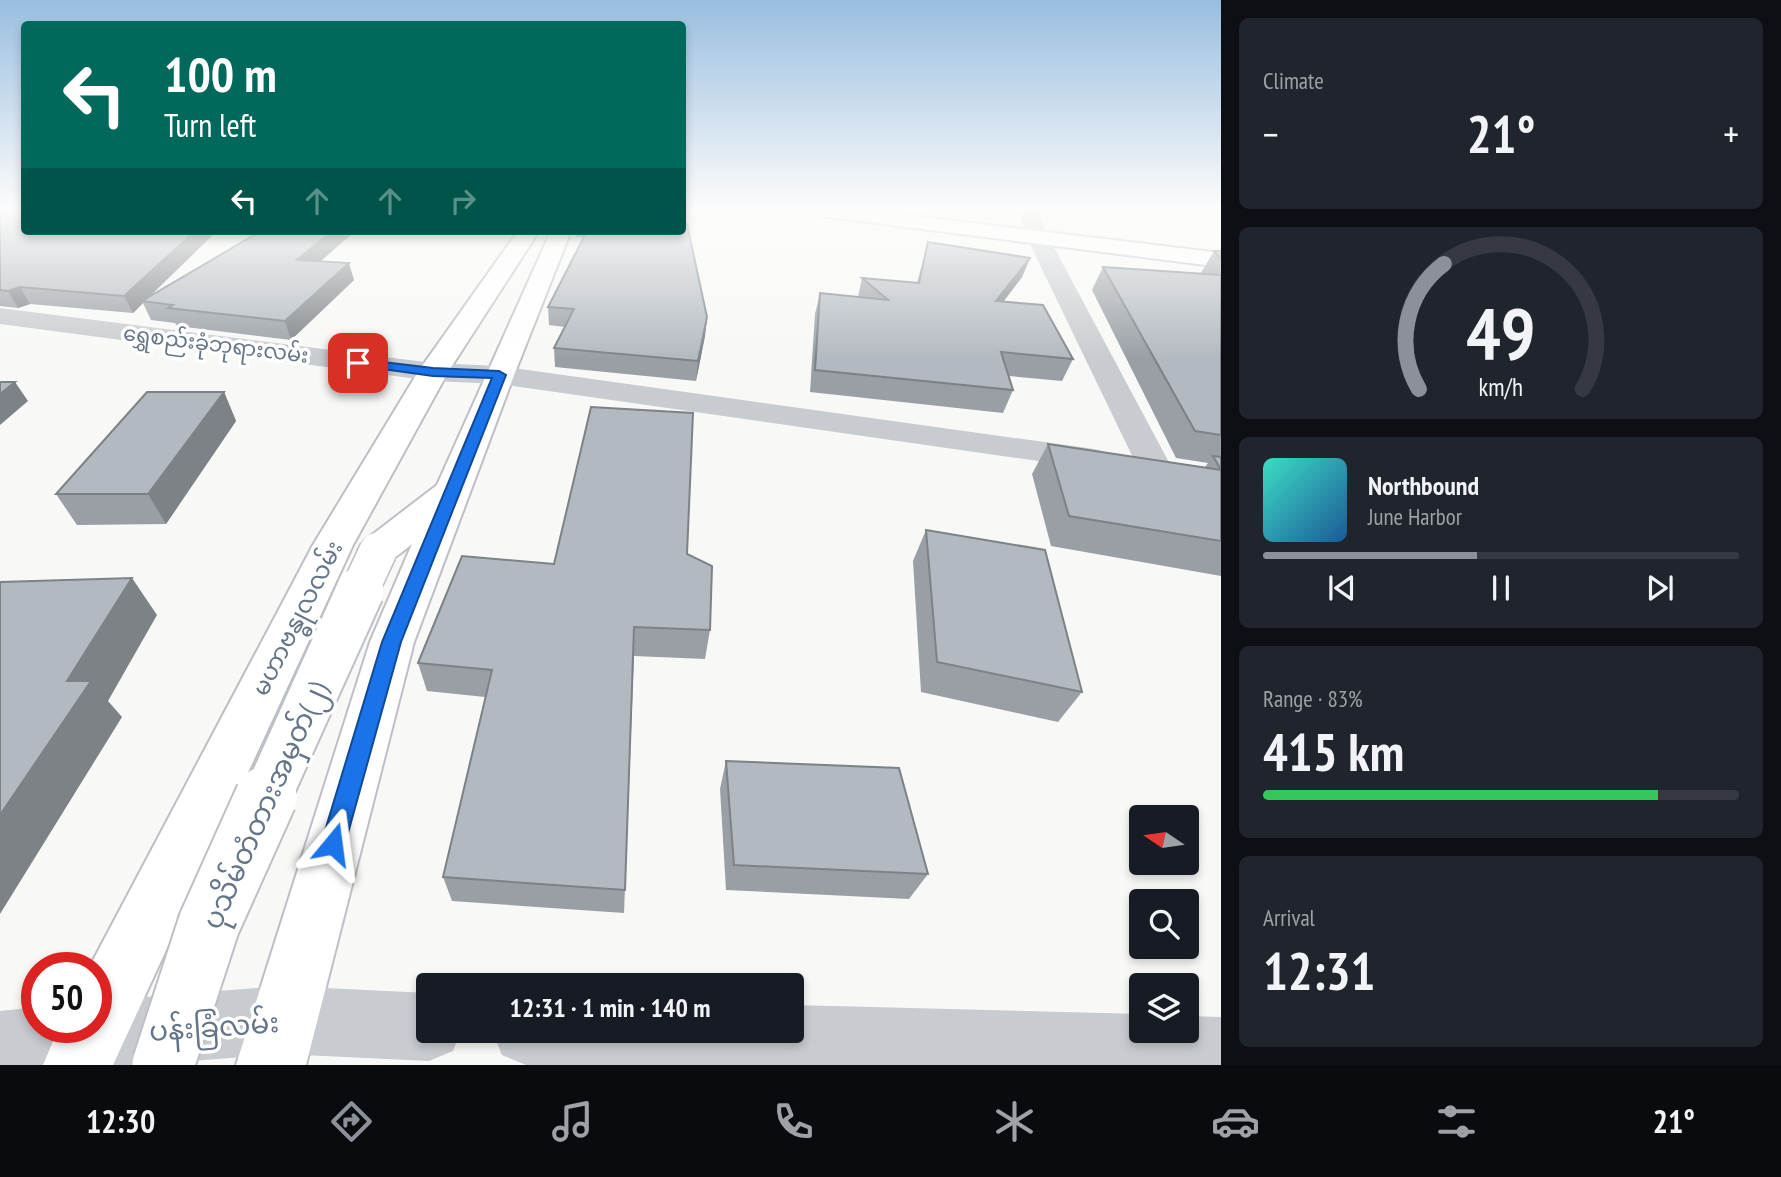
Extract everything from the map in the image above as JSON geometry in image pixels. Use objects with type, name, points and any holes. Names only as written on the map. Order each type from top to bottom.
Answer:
[{"type":"main road","name":"မဟာဗန္ဓုလလမ်း","points":[[112,993],[333,545],[433,372],[509,260]]},
{"type":"main road","points":[[276,1043],[392,642],[499,375],[549,260]]},
{"type":"main road","points":[[369,481],[378,551]]},
{"type":"main road","points":[[378,551],[453,491]]},
{"type":"main road","name":"ပုသိမ်တံတားအမှတ်(၂)","points":[[163,1065],[209,924],[378,551]]},
{"type":"street","name":"ရွှေစည်းခုံဘုရားလမ်း","points":[[0,316],[433,372],[499,375],[1168,470],[1050,260]]},
{"type":"street","name":"ပန်းခြံလမ်း","points":[[112,1039],[276,1043],[416,1028]]},
{"type":"street","points":[[804,1039],[1221,1051]]},
{"type":"street","name":"ပန်းခြံလမ်း","points":[[0,1045],[26,1043]]},
{"type":"building","points":[[0,260],[164,260],[124,296],[20,287],[8,291],[0,290]]},
{"type":"building","points":[[212,260],[349,263],[285,321],[168,308],[173,305],[142,301]]},
{"type":"building","points":[[572,260],[695,260],[707,317],[698,361],[554,348],[574,309],[548,307]]},
{"type":"building","points":[[924,260],[1029,260],[996,301],[1043,305],[1073,359],[1001,352],[1013,390],[815,370],[820,293],[888,300],[862,278],[919,283]]},
{"type":"building","points":[[1103,267],[1221,275],[1221,435],[1195,431]]},
{"type":"building","points":[[0,382],[15,382],[0,394]]},
{"type":"building","points":[[147,392],[224,392],[148,494],[56,494]]},
{"type":"building","points":[[591,407],[693,413],[687,554],[712,566],[710,630],[634,627],[625,890],[443,877],[492,670],[418,663],[462,556],[554,564]]},
{"type":"building","points":[[1048,444],[1221,470],[1221,541],[1069,516]]},
{"type":"building","points":[[1213,456],[1221,457],[1221,470]]},
{"type":"building","points":[[926,530],[1045,550],[1082,692],[937,662]]},
{"type":"building","points":[[132,578],[67,681],[91,681],[0,815],[0,582]]},
{"type":"building","points":[[726,761],[899,768],[928,874],[734,865]]},
{"type":"route","points":[[333,844],[392,642],[499,375],[433,372],[358,363]]}]
